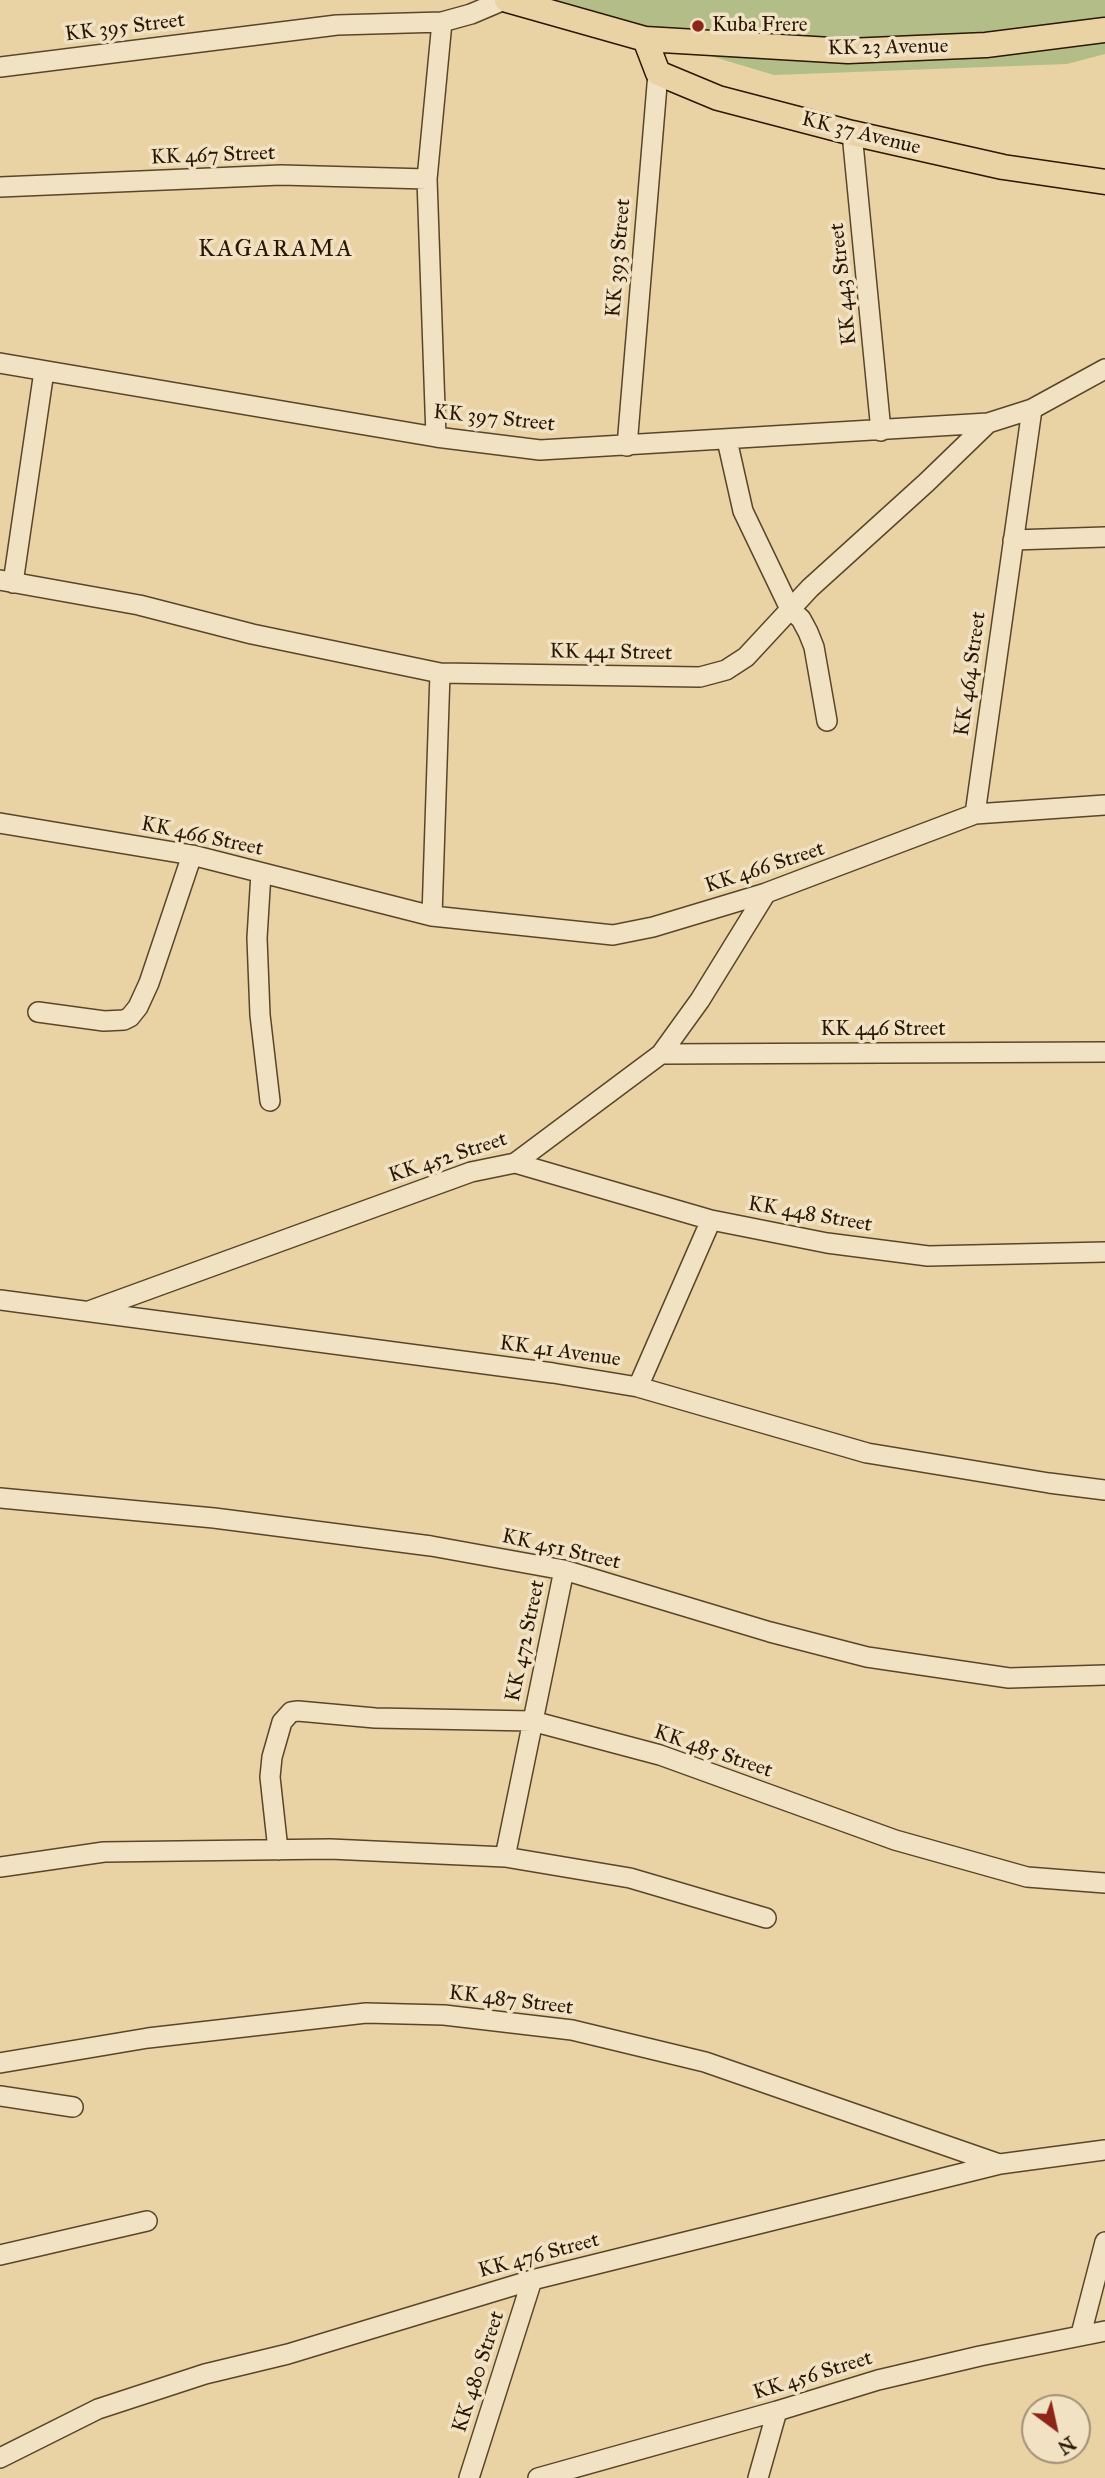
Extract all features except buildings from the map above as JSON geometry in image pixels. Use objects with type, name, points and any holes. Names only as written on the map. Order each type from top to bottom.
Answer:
[{"type":"main road","name":"KK 23 Avenue","points":[[505,0],[646,39],[848,51],[986,45],[1105,30]]},
{"type":"main road","points":[[646,39],[658,73]]},
{"type":"main road","name":"KK 37 Avenue","points":[[658,73],[718,98],[852,133],[1003,167],[1105,182]]},
{"type":"street","name":"KK 395 Street","points":[[0,67],[337,25],[442,22],[505,0]]},
{"type":"street","points":[[436,437],[427,179],[442,22]]},
{"type":"street","name":"KK 393 Street","points":[[627,446],[658,73]]},
{"type":"street","name":"KK 443 Street","points":[[852,133],[881,431]]},
{"type":"street","name":"KK 467 Street","points":[[0,187],[281,175],[427,179]]},
{"type":"street","name":"KK 397 Street","points":[[0,363],[436,437],[540,450],[988,423]]},
{"type":"street","name":"KK 441 Street","points":[[44,371],[7,581],[139,605],[251,634],[440,673],[700,677],[726,670],[746,657],[810,588],[988,423],[1032,409],[1105,369]]},
{"type":"street","name":"KK 464 Street","points":[[975,814],[1032,409]]},
{"type":"street","points":[[727,440],[743,512],[790,609],[804,625],[814,647],[827,721]]},
{"type":"street","points":[[1013,540],[1105,537]]},
{"type":"street","points":[[432,916],[440,673]]},
{"type":"street","name":"KK 466 Street","points":[[0,823],[192,855],[432,916],[613,934],[653,927],[766,893],[975,814],[1105,805]]},
{"type":"street","points":[[38,1012],[104,1021],[130,1017],[138,1007],[149,983],[192,855]]},
{"type":"street","points":[[261,873],[257,938],[260,1015],[270,1101]]},
{"type":"street","name":"KK 452 Street","points":[[85,1312],[471,1172],[515,1163],[661,1054],[700,1000],[766,893]]},
{"type":"street","name":"KK 446 Street","points":[[661,1054],[1105,1052]]},
{"type":"street","name":"KK 448 Street","points":[[515,1163],[711,1220],[827,1243],[928,1256],[1105,1252]]},
{"type":"street","points":[[638,1387],[711,1220]]},
{"type":"street","name":"KK 41 Avenue","points":[[0,1300],[553,1373],[638,1387],[867,1453],[1105,1490]]},
{"type":"street","name":"KK 451 Street","points":[[0,1498],[214,1518],[404,1542],[564,1570],[770,1632],[867,1657],[1009,1678],[1105,1675]]},
{"type":"street","name":"KK 472 Street","points":[[505,1857],[564,1570]]},
{"type":"street","name":"KK 485 Street","points":[[278,1850],[270,1777],[272,1756],[282,1722],[291,1712],[298,1711],[376,1718],[532,1721],[660,1755],[895,1840],[1027,1877],[1105,1884]]},
{"type":"street","points":[[0,1867],[104,1852],[330,1849],[505,1857],[630,1878],[766,1918]]},
{"type":"street","name":"KK 487 Street","points":[[0,2063],[148,2038],[366,2013],[444,2015],[572,2030],[705,2062],[1000,2164]]},
{"type":"street","points":[[0,2096],[73,2107]]},
{"type":"street","name":"KK 476 Street","points":[[0,2458],[98,2410],[205,2374],[288,2354],[532,2280],[1000,2164],[1105,2150]]},
{"type":"street","points":[[0,2255],[147,2221]]},
{"type":"street","points":[[1081,2334],[1105,2242]]},
{"type":"street","name":"KK 480 Street","points":[[469,2478],[532,2280]]},
{"type":"street","name":"KK 456 Street","points":[[538,2478],[878,2380],[1081,2334],[1105,2331]]},
{"type":"street","points":[[758,2478],[777,2411]]},
{"type":"green space","points":[[524,0],[1105,0],[1105,54],[1067,64],[774,75]]},
{"type":"place","name":"Kuba Frere","points":[[698,26]]},
{"type":"district","name":"KAGARAMA","points":[[276,250]]}]
